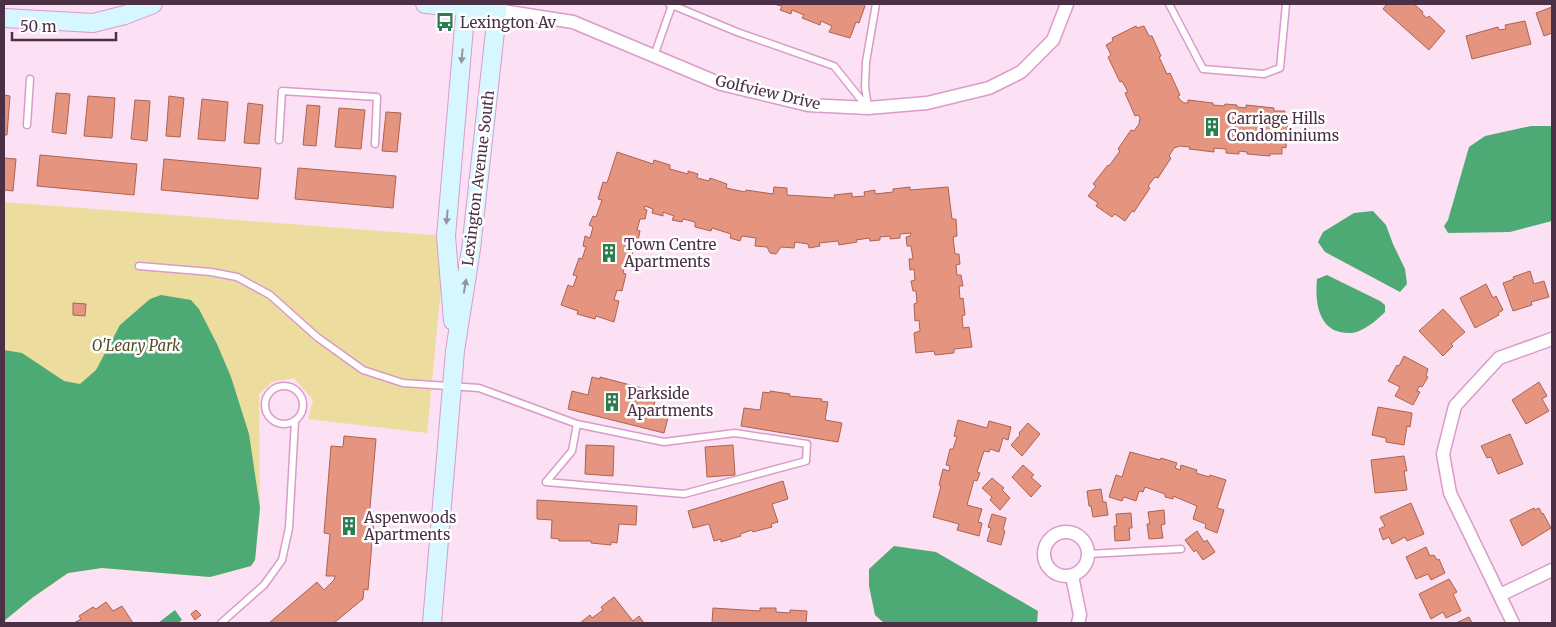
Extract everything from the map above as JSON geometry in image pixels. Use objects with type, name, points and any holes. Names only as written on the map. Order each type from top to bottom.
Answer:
[{"type":"street","points":[[4,18],[93,23],[125,15],[153,4]]},
{"type":"street","points":[[425,4],[497,7]]},
{"type":"street","name":"Golfview Drive","points":[[497,7],[573,22],[721,84],[808,105],[868,108],[927,103],[989,88],[1021,72],[1053,40],[1067,4]]},
{"type":"street","name":"Lexington Avenue South","points":[[456,351],[446,236],[466,5]]},
{"type":"street","name":"Lexington Avenue South","points":[[432,623],[452,386],[471,249],[497,7]]},
{"type":"street","points":[[1514,623],[1450,493],[1443,454],[1455,406],[1499,358],[1552,339]]},
{"type":"street","points":[[1064,532],[1071,532],[1084,540],[1089,554],[1084,568],[1072,576],[1065,577],[1058,575],[1047,565],[1044,558],[1044,551],[1051,538],[1064,532]]},
{"type":"street","points":[[1500,595],[1552,570]]},
{"type":"street","points":[[1072,576],[1080,615],[1078,623]]},
{"type":"lane","points":[[654,56],[670,4],[737,32],[834,66],[868,108]]},
{"type":"lane","points":[[868,108],[865,87],[866,62],[876,4]]},
{"type":"lane","points":[[1169,4],[1203,70],[1264,74],[1280,68],[1286,4]]},
{"type":"lane","points":[[27,125],[30,79]]},
{"type":"lane","points":[[279,140],[282,91],[377,97],[375,144]]},
{"type":"lane","points":[[139,266],[211,272],[237,277],[270,295],[317,337],[363,370],[403,383],[479,388],[577,424],[664,442],[734,434],[807,444],[806,461],[684,494],[546,482],[572,451],[577,424]]},
{"type":"lane","points":[[220,623],[264,585],[282,560],[288,528],[295,420],[302,411],[303,405],[299,394],[295,390],[283,387],[272,391],[268,396],[265,408],[271,419],[283,424],[295,420]]},
{"type":"lane","points":[[1089,554],[1181,549]]},
{"type":"green space","name":"O'Leary Park","points":[[4,202],[446,236],[427,433],[308,419],[313,400],[294,378],[272,382],[259,394],[260,508],[255,560],[251,566],[210,577],[102,568],[68,573],[32,598],[4,621]]},
{"type":"shaded area","points":[[1531,126],[1552,126],[1552,221],[1510,232],[1448,233],[1444,226],[1448,220],[1469,147],[1485,136]]},
{"type":"shaded area","points":[[1373,211],[1386,225],[1405,269],[1407,284],[1400,292],[1325,252],[1318,242],[1323,232],[1354,213]]},
{"type":"shaded area","points":[[1327,275],[1380,301],[1385,305],[1385,312],[1370,325],[1357,332],[1345,333],[1332,329],[1322,318],[1317,303],[1317,279]]},
{"type":"shaded area","points":[[161,295],[191,300],[199,309],[231,377],[249,434],[260,508],[255,560],[251,566],[210,577],[102,568],[68,573],[32,598],[4,621],[4,350],[22,353],[64,381],[80,384],[96,370],[120,325],[150,299]]},
{"type":"shaded area","points":[[894,546],[936,552],[1038,611],[1037,623],[884,623],[875,615],[869,586],[869,569]]},
{"type":"shaded area","points":[[175,610],[182,620],[178,623],[158,623]]},
{"type":"building","points":[[773,4],[862,4],[865,6],[859,23],[856,22],[850,38],[829,32],[832,26],[821,21],[820,25],[802,18],[804,15],[792,10],[791,14],[780,10],[782,6]]},
{"type":"building","points":[[1387,4],[1414,4],[1423,12],[1422,14],[1427,18],[1429,16],[1445,31],[1429,50],[1383,9]]},
{"type":"building","points":[[1552,7],[1552,33],[1544,36],[1536,13]]},
{"type":"building","points":[[1525,21],[1531,44],[1472,59],[1466,36],[1498,27],[1499,30],[1506,29],[1505,25]]},
{"type":"building","name":"Carriage Hills Condominiums","points":[[1136,26],[1137,28],[1144,26],[1149,36],[1152,36],[1167,74],[1170,73],[1180,95],[1178,96],[1179,99],[1184,103],[1188,103],[1188,100],[1213,103],[1213,105],[1237,105],[1237,107],[1246,108],[1246,105],[1274,108],[1274,111],[1285,111],[1285,119],[1288,120],[1286,148],[1282,147],[1282,154],[1270,154],[1270,156],[1247,154],[1247,152],[1239,151],[1239,154],[1226,153],[1226,149],[1214,148],[1214,152],[1180,146],[1174,148],[1169,156],[1171,158],[1158,178],[1155,177],[1148,186],[1150,188],[1134,212],[1132,211],[1125,221],[1115,214],[1112,217],[1096,206],[1098,203],[1088,196],[1096,186],[1093,184],[1120,151],[1118,149],[1131,130],[1134,131],[1139,124],[1140,118],[1138,115],[1135,116],[1125,93],[1128,92],[1122,81],[1120,82],[1108,57],[1111,55],[1106,45],[1113,41],[1112,38]]},
{"type":"building","points":[[56,93],[70,94],[66,134],[52,132]]},
{"type":"building","points":[[4,95],[10,96],[7,135],[4,135]]},
{"type":"building","points":[[88,96],[115,98],[112,138],[84,136]]},
{"type":"building","points":[[169,96],[184,98],[180,137],[166,136]]},
{"type":"building","points":[[202,99],[228,102],[225,141],[198,139]]},
{"type":"building","points":[[135,100],[150,101],[147,141],[131,139]]},
{"type":"building","points":[[248,103],[263,105],[259,144],[244,143]]},
{"type":"building","points":[[307,105],[320,106],[316,146],[303,145]]},
{"type":"building","points":[[339,108],[365,110],[361,149],[335,147]]},
{"type":"building","points":[[386,112],[401,113],[397,152],[382,151]]},
{"type":"building","name":"Town Centre Apartments","points":[[617,152],[653,164],[654,160],[670,165],[670,169],[688,174],[688,171],[698,174],[697,178],[709,181],[710,178],[727,184],[726,188],[745,192],[746,190],[773,194],[774,187],[787,188],[787,195],[835,198],[834,195],[852,193],[852,197],[865,196],[864,192],[875,190],[875,194],[893,192],[893,189],[910,187],[910,190],[948,187],[952,219],[956,219],[957,236],[953,237],[955,254],[959,254],[960,264],[956,265],[957,275],[961,275],[963,286],[959,286],[960,299],[963,298],[965,315],[962,316],[963,328],[969,327],[972,347],[954,349],[954,353],[935,355],[934,351],[916,353],[914,333],[920,331],[919,320],[915,321],[914,304],[917,303],[916,291],[913,291],[911,281],[915,280],[914,269],[910,270],[909,259],[913,259],[911,246],[907,246],[906,237],[910,236],[911,233],[900,234],[900,238],[880,237],[880,240],[870,241],[869,238],[839,245],[838,241],[819,243],[820,246],[809,248],[808,244],[795,242],[794,248],[781,247],[776,254],[770,253],[767,247],[755,246],[756,238],[742,236],[740,241],[730,238],[731,234],[712,228],[711,231],[695,227],[695,222],[683,219],[682,222],[672,220],[674,216],[663,212],[663,216],[652,213],[653,209],[645,206],[644,209],[647,210],[645,219],[640,219],[637,230],[640,231],[638,241],[634,240],[630,250],[633,251],[631,262],[626,261],[623,273],[626,274],[622,291],[617,290],[614,300],[619,301],[614,322],[596,316],[595,319],[577,314],[578,311],[561,305],[568,285],[573,287],[577,276],[573,275],[579,258],[582,259],[586,247],[583,246],[585,236],[590,238],[593,227],[589,225],[593,216],[596,217],[602,200],[598,199],[603,182],[607,183]]},
{"type":"building","points":[[40,155],[137,164],[134,195],[37,186]]},
{"type":"building","points":[[4,158],[16,159],[13,191],[4,190]]},
{"type":"building","points":[[164,159],[261,168],[258,199],[161,190]]},
{"type":"building","points":[[298,168],[396,176],[393,208],[295,199]]},
{"type":"building","points":[[1530,271],[1534,284],[1544,281],[1549,297],[1531,302],[1532,305],[1513,311],[1503,283]]},
{"type":"building","points":[[1486,284],[1493,298],[1496,296],[1503,310],[1498,313],[1499,315],[1475,328],[1460,298]]},
{"type":"building","points":[[73,303],[86,304],[85,316],[73,315]]},
{"type":"building","points":[[1443,309],[1465,332],[1451,344],[1453,346],[1443,356],[1419,331]]},
{"type":"building","points":[[1404,356],[1428,369],[1426,376],[1428,377],[1422,387],[1419,386],[1417,391],[1420,392],[1413,405],[1395,396],[1400,387],[1388,381]]},
{"type":"building","name":"Parkside Apartments","points":[[592,377],[600,379],[600,377],[657,392],[653,410],[669,414],[664,433],[568,409],[572,391],[588,395]]},
{"type":"building","points":[[1539,382],[1547,396],[1542,399],[1549,411],[1526,424],[1512,400]]},
{"type":"building","name":"Parkside Apartments","points":[[770,391],[790,394],[789,396],[822,399],[821,401],[828,402],[825,420],[842,423],[838,442],[741,426],[744,408],[760,410],[763,392],[770,393]]},
{"type":"building","points":[[1378,407],[1412,413],[1410,427],[1407,426],[1404,445],[1386,442],[1386,438],[1372,435]]},
{"type":"building","points":[[958,420],[987,428],[989,421],[1011,427],[1008,440],[1003,438],[999,452],[990,449],[989,452],[984,451],[977,472],[980,473],[977,481],[974,480],[967,505],[982,509],[978,522],[982,523],[979,536],[957,530],[959,524],[933,517],[941,486],[939,485],[943,469],[949,471],[950,466],[946,465],[950,449],[953,449],[957,437],[954,436]]},
{"type":"building","points":[[1028,423],[1040,434],[1022,456],[1011,445]]},
{"type":"building","points":[[1510,434],[1523,464],[1498,474],[1491,457],[1487,458],[1481,446]]},
{"type":"building","name":"Aspenwoods Apartments","points":[[344,436],[376,439],[369,519],[374,519],[368,590],[364,589],[363,599],[334,623],[269,623],[317,582],[324,590],[334,580],[335,576],[326,576],[330,534],[324,533],[331,446],[343,447]]},
{"type":"building","points":[[586,445],[614,446],[613,476],[585,474]]},
{"type":"building","points":[[733,445],[735,475],[707,477],[705,447]]},
{"type":"building","points":[[1130,452],[1177,463],[1175,468],[1180,470],[1181,465],[1197,470],[1196,473],[1226,480],[1217,508],[1224,510],[1217,533],[1205,528],[1206,524],[1193,519],[1197,506],[1173,496],[1173,499],[1165,497],[1165,494],[1145,487],[1143,492],[1139,491],[1136,501],[1124,497],[1122,501],[1109,497],[1116,475],[1122,477]]},
{"type":"building","points":[[1404,456],[1407,471],[1404,471],[1407,490],[1375,493],[1371,460]]},
{"type":"building","points":[[1023,465],[1034,475],[1031,477],[1041,486],[1031,497],[1012,477]]},
{"type":"building","points":[[992,478],[1004,488],[1002,490],[1010,498],[1000,510],[990,500],[992,497],[982,488]]},
{"type":"building","points":[[783,481],[788,499],[772,504],[778,522],[771,524],[772,527],[753,532],[752,530],[740,534],[741,536],[721,542],[721,539],[714,541],[709,524],[693,528],[688,511]]},
{"type":"building","points":[[1101,489],[1108,515],[1093,517],[1087,491]]},
{"type":"building","points":[[537,500],[637,506],[636,525],[619,524],[617,543],[611,542],[611,545],[591,543],[591,541],[559,541],[559,539],[551,538],[552,520],[537,519]]},
{"type":"building","points":[[1411,503],[1424,534],[1407,541],[1405,537],[1392,544],[1389,537],[1383,540],[1379,529],[1385,526],[1380,517]]},
{"type":"building","points":[[1534,508],[1535,510],[1539,508],[1551,528],[1522,546],[1510,520]]},
{"type":"building","points":[[1164,510],[1165,524],[1161,525],[1163,538],[1149,539],[1147,524],[1150,524],[1148,512]]},
{"type":"building","points":[[1131,513],[1132,528],[1129,528],[1130,540],[1115,541],[1114,526],[1117,526],[1116,514]]},
{"type":"building","points":[[992,514],[1006,518],[1001,545],[987,541],[991,528],[988,527]]},
{"type":"building","points":[[1197,531],[1204,542],[1207,540],[1215,552],[1203,560],[1185,540]]},
{"type":"building","points":[[1426,547],[1430,556],[1434,555],[1437,560],[1439,559],[1445,573],[1431,580],[1428,574],[1416,579],[1406,557]]},
{"type":"building","points":[[1449,579],[1457,592],[1453,594],[1461,611],[1446,618],[1443,612],[1431,619],[1419,594]]},
{"type":"building","points":[[614,597],[633,621],[639,616],[644,623],[580,623],[590,615],[592,618],[603,610],[601,607]]},
{"type":"building","points":[[106,602],[113,611],[122,606],[133,623],[74,623],[81,619],[79,616],[93,607],[96,609]]},
{"type":"building","points":[[713,608],[760,611],[760,608],[776,608],[776,612],[790,613],[790,610],[807,611],[806,623],[712,623]]},
{"type":"building","points":[[196,610],[201,615],[195,620],[191,614]]},
{"type":"building","points":[[1469,617],[1472,623],[1456,623]]},
{"type":"place","name":"Lexington Av","points":[[445,22]]},
{"type":"place","name":"Carriage Hills Condominiums","points":[[1212,127]]},
{"type":"place","name":"Town Centre Apartments","points":[[609,253]]},
{"type":"place","name":"Parkside Apartments","points":[[612,402]]},
{"type":"place","name":"Aspenwoods Apartments","points":[[349,526]]}]
